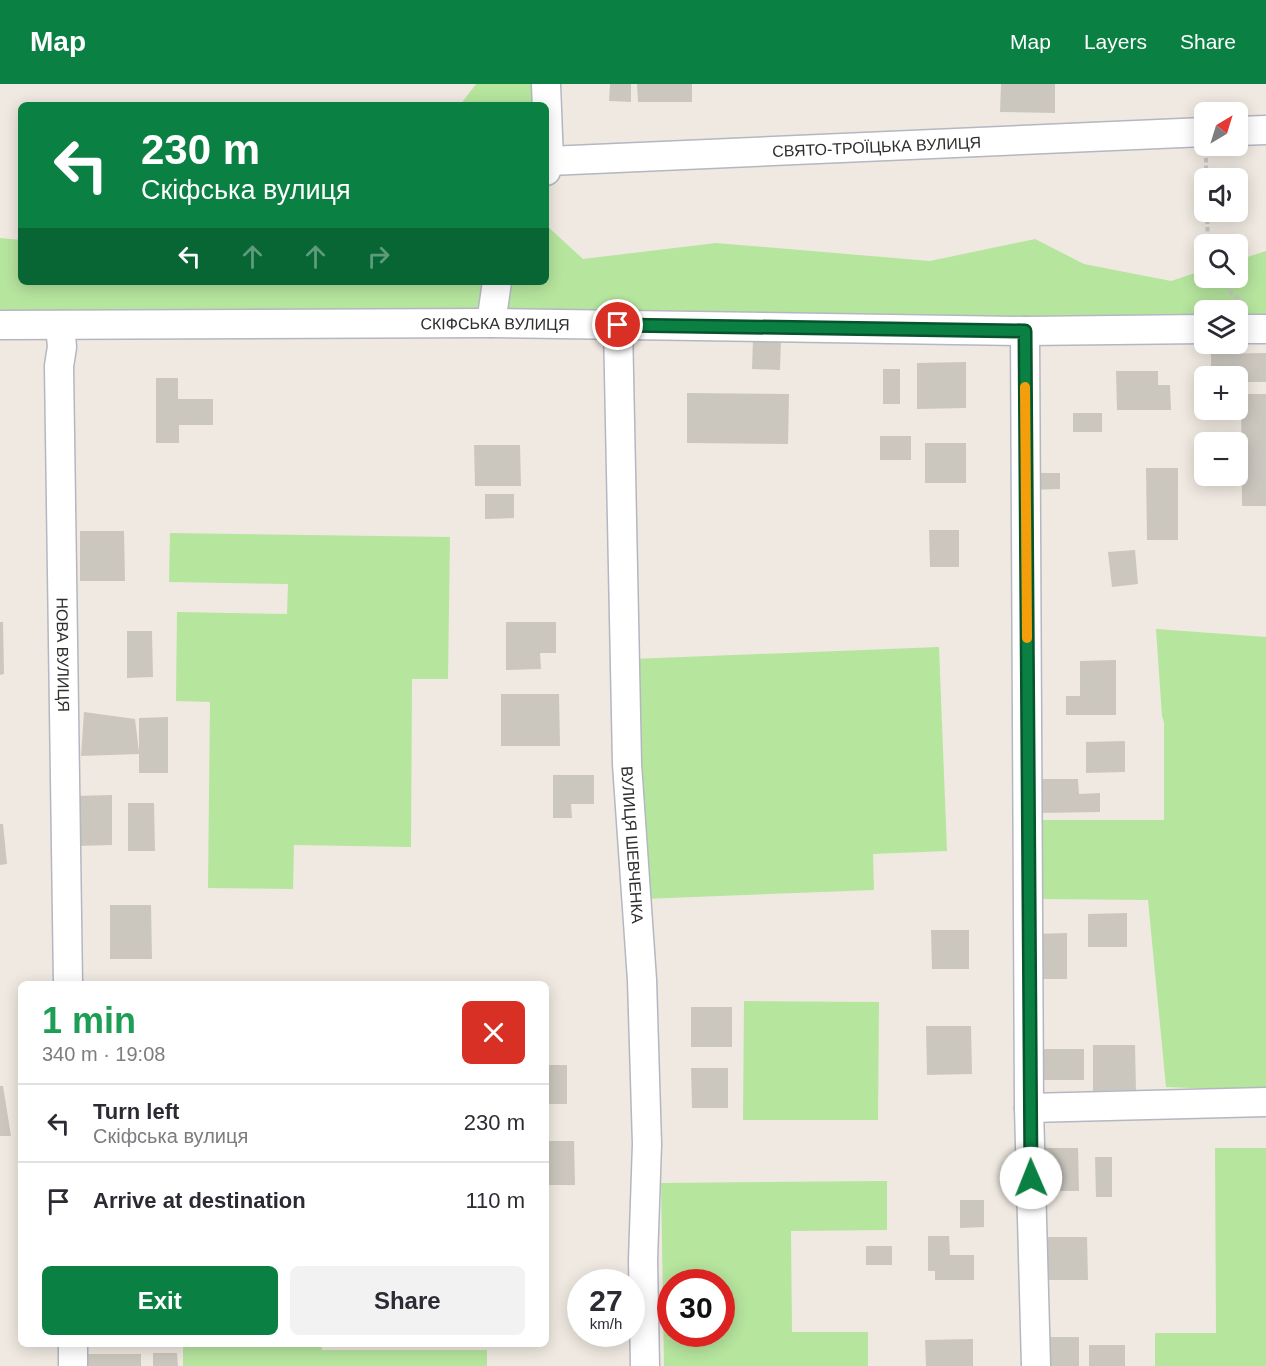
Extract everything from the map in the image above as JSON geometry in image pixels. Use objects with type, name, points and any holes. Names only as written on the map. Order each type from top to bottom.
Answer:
[{"type":"street","points":[[546,84],[546,102]]},
{"type":"street","points":[[1248,131],[1266,130]]},
{"type":"street","name":"СВЯТО-ТРОЇЦЬКА ВУЛИЦЯ","points":[[549,166],[1194,144]]},
{"type":"street","points":[[491,323],[497,285]]},
{"type":"street","points":[[1248,320],[1266,329]]},
{"type":"street","name":"СКІФСЬКА ВУЛИЦЯ","points":[[0,325],[491,323],[1025,331],[1194,329]]},
{"type":"street","name":"ВУЛИЦЯ ШЕВЧЕНКА","points":[[618,325],[627,764],[642,980],[647,1144],[643,1260],[645,1366]]},
{"type":"street","name":"НОВА ВУЛИЦЯ","points":[[60,326],[62,347],[58,366],[68,981]]},
{"type":"street","points":[[1025,331],[1029,1108],[1036,1366]]},
{"type":"street","points":[[1029,1108],[1266,1102]]},
{"type":"street","points":[[73,1347],[73,1366]]},
{"type":"green space","points":[[476,84],[546,84],[546,102],[462,102]]},
{"type":"green space","points":[[549,228],[583,259],[716,243],[930,261],[1035,239],[1084,264],[1171,281],[1194,273],[1194,288],[1248,288],[1248,257],[1266,251],[1266,329],[1248,329],[1248,300],[1194,300],[1194,329],[0,319],[0,238],[18,240],[18,285],[549,285]]},
{"type":"green space","points":[[170,533],[450,537],[448,679],[412,679],[411,847],[294,845],[293,889],[208,888],[210,702],[176,701],[177,612],[287,614],[288,584],[169,582]]},
{"type":"green space","points":[[1156,629],[1266,637],[1266,1091],[1166,1087],[1148,900],[1043,899],[1043,820],[1164,820],[1164,723]]},
{"type":"green space","points":[[939,647],[947,851],[873,854],[874,890],[643,899],[633,659]]},
{"type":"green space","points":[[744,1001],[879,1002],[878,1120],[743,1120]]},
{"type":"green space","points":[[1215,1148],[1266,1148],[1266,1366],[1155,1366],[1155,1333],[1216,1333]]},
{"type":"green space","points":[[887,1181],[887,1230],[791,1231],[792,1332],[868,1332],[868,1366],[664,1366],[664,1347],[735,1347],[735,1269],[662,1269],[661,1183]]},
{"type":"green space","points":[[183,1347],[487,1350],[487,1366],[183,1366]]},
{"type":"building","points":[[610,84],[631,84],[631,102],[609,101]]},
{"type":"building","points":[[637,84],[692,84],[692,102],[638,102]]},
{"type":"building","points":[[1001,84],[1055,84],[1055,113],[1000,112]]},
{"type":"building","points":[[753,339],[781,340],[780,370],[752,369]]},
{"type":"building","points":[[1266,353],[1266,382],[1248,382],[1248,366],[1211,366],[1211,354]]},
{"type":"building","points":[[966,362],[966,408],[917,409],[917,363]]},
{"type":"building","points":[[883,369],[900,369],[900,404],[883,404]]},
{"type":"building","points":[[1116,371],[1158,371],[1158,385],[1170,385],[1171,410],[1117,410]]},
{"type":"building","points":[[156,378],[178,378],[178,399],[213,399],[213,425],[179,425],[179,443],[156,443]]},
{"type":"building","points":[[687,393],[789,394],[788,444],[687,443]]},
{"type":"building","points":[[1248,394],[1266,394],[1266,506],[1242,506],[1242,486],[1248,486],[1248,432],[1241,432],[1241,420],[1248,420]]},
{"type":"building","points":[[1073,413],[1102,413],[1102,432],[1073,432]]},
{"type":"building","points":[[880,436],[911,436],[911,460],[880,460]]},
{"type":"building","points":[[925,443],[966,443],[966,483],[925,483]]},
{"type":"building","points":[[474,445],[520,445],[521,486],[475,486]]},
{"type":"building","points":[[1146,468],[1178,468],[1178,540],[1147,540]]},
{"type":"building","points":[[1027,473],[1060,473],[1060,489],[1027,490]]},
{"type":"building","points":[[485,494],[514,494],[514,518],[485,519]]},
{"type":"building","points":[[929,530],[959,530],[959,567],[930,567]]},
{"type":"building","points":[[80,531],[124,531],[125,581],[80,581]]},
{"type":"building","points":[[1135,550],[1138,584],[1112,587],[1108,552]]},
{"type":"building","points":[[0,622],[3,622],[4,674],[0,675]]},
{"type":"building","points":[[506,622],[556,622],[556,653],[540,653],[541,669],[506,670]]},
{"type":"building","points":[[127,631],[152,631],[153,677],[127,678]]},
{"type":"building","points":[[1116,660],[1116,715],[1066,715],[1066,696],[1080,696],[1080,661]]},
{"type":"building","points":[[501,694],[559,694],[560,746],[501,746]]},
{"type":"building","points":[[84,712],[135,719],[139,752],[139,718],[168,717],[168,773],[139,773],[139,754],[81,756]]},
{"type":"building","points":[[1125,741],[1125,772],[1086,773],[1086,742]]},
{"type":"building","points":[[553,775],[594,775],[594,804],[571,804],[572,818],[553,818]]},
{"type":"building","points":[[1039,779],[1078,779],[1079,794],[1100,793],[1100,812],[1040,813]]},
{"type":"building","points":[[112,795],[112,845],[75,846],[74,796]]},
{"type":"building","points":[[128,803],[154,803],[155,851],[128,851]]},
{"type":"building","points":[[0,824],[3,824],[7,864],[0,865]]},
{"type":"building","points":[[110,905],[151,905],[152,959],[110,959]]},
{"type":"building","points":[[1127,913],[1127,947],[1088,947],[1088,914]]},
{"type":"building","points":[[931,930],[969,930],[969,969],[932,969]]},
{"type":"building","points":[[1067,933],[1067,979],[1037,979],[1036,934]]},
{"type":"building","points":[[691,1007],[732,1007],[732,1047],[691,1047]]},
{"type":"building","points":[[926,1026],[971,1026],[972,1074],[927,1075]]},
{"type":"building","points":[[1093,1045],[1135,1045],[1136,1090],[1093,1091]]},
{"type":"building","points":[[1036,1049],[1084,1049],[1084,1080],[1036,1080]]},
{"type":"building","points":[[549,1065],[567,1065],[567,1104],[549,1104]]},
{"type":"building","points":[[691,1068],[728,1068],[728,1108],[692,1108]]},
{"type":"building","points":[[0,1086],[3,1086],[11,1136],[0,1136]]},
{"type":"building","points":[[549,1141],[574,1141],[575,1185],[549,1185]]},
{"type":"building","points":[[1041,1148],[1078,1148],[1079,1191],[1057,1191],[1057,1183],[1041,1183]]},
{"type":"building","points":[[1095,1157],[1112,1157],[1112,1197],[1096,1197]]},
{"type":"building","points":[[960,1200],[984,1200],[984,1227],[960,1228]]},
{"type":"building","points":[[928,1236],[949,1236],[950,1255],[974,1255],[974,1280],[935,1280],[935,1271],[928,1271]]},
{"type":"building","points":[[1040,1237],[1087,1237],[1088,1280],[1041,1280]]},
{"type":"building","points":[[866,1246],[892,1246],[892,1265],[866,1265]]},
{"type":"building","points":[[1037,1337],[1079,1337],[1079,1366],[1038,1366]]},
{"type":"building","points":[[973,1339],[973,1366],[926,1366],[925,1340]]},
{"type":"building","points":[[1089,1345],[1125,1345],[1125,1366],[1089,1366]]},
{"type":"building","points":[[153,1353],[177,1353],[178,1366],[153,1366]]},
{"type":"building","points":[[83,1354],[141,1354],[141,1366],[83,1366]]},
{"type":"slow traffic","points":[[1025,387],[1027,638]]},
{"type":"route","points":[[618,325],[1025,331],[1031,1178]]}]
